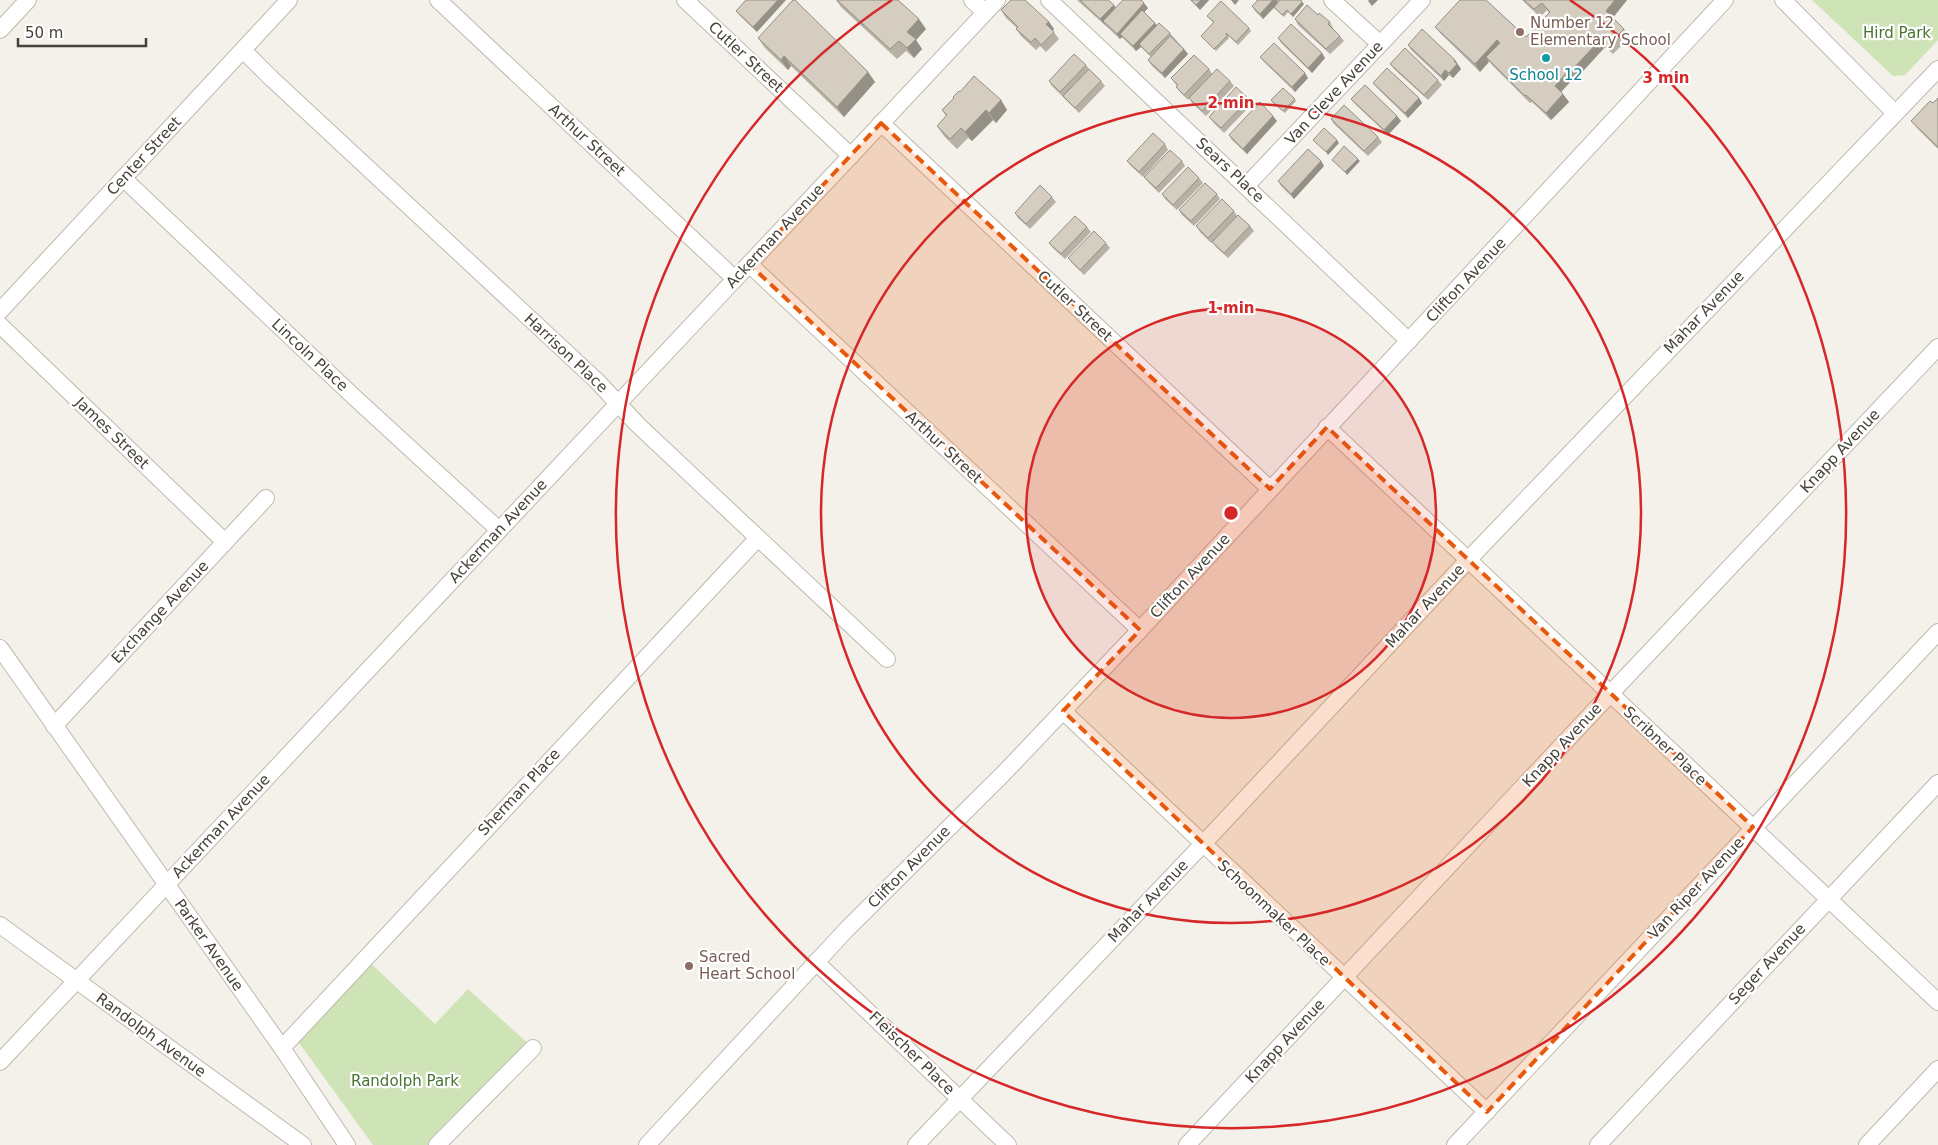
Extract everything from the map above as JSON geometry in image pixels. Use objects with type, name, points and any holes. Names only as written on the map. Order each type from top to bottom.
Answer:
[{"type":"street","points":[[0,30],[28,0]]},
{"type":"street","name":"Center Street","points":[[0,311],[289,0]]},
{"type":"street","name":"Arthur Street","points":[[438,0],[735,279]]},
{"type":"street","name":"Cutler Street","points":[[684,0],[851,156]]},
{"type":"street","points":[[972,0],[985,12]]},
{"type":"street","name":"Ackerman Avenue","points":[[0,1062],[997,0]]},
{"type":"street","name":"Sears Place","points":[[1049,0],[1409,341]]},
{"type":"street","points":[[1332,0],[1380,44]]},
{"type":"street","name":"Van Cleve Avenue","points":[[1246,186],[1422,0]]},
{"type":"street","name":"Clifton Avenue","points":[[647,1145],[816,962],[1063,712],[1725,0]]},
{"type":"street","points":[[1783,0],[1894,113]]},
{"type":"street","name":"Harrison Place","points":[[243,50],[597,381],[638,424],[887,660]]},
{"type":"street","name":"Mahar Avenue","points":[[916,1145],[1202,845],[1468,560],[1938,69]]},
{"type":"street","name":"Cutler Street","points":[[881,123],[1270,489]]},
{"type":"street","name":"Lincoln Place","points":[[123,178],[353,396],[499,530]]},
{"type":"street","name":"Arthur Street","points":[[749,264],[1140,630]]},
{"type":"street","name":"James Street","points":[[0,324],[225,542]]},
{"type":"street","name":"Knapp Avenue","points":[[1187,1145],[1938,347]]},
{"type":"street","name":"Scribner Place","points":[[1328,426],[1938,1002]]},
{"type":"street","name":"Exchange Avenue","points":[[54,726],[266,498]]},
{"type":"street","name":"Sherman Place","points":[[282,1048],[758,538]]},
{"type":"street","name":"Van Riper Avenue","points":[[1455,1145],[1938,632]]},
{"type":"street","name":"Parker Avenue","points":[[0,648],[282,1048],[346,1145]]},
{"type":"street","name":"Schoonmaker Place","points":[[1063,712],[1486,1112]]},
{"type":"street","name":"Seger Avenue","points":[[1598,1145],[1938,783]]},
{"type":"street","name":"Randolph Avenue","points":[[0,925],[303,1145]]},
{"type":"street","name":"Fleischer Place","points":[[816,962],[1008,1145]]},
{"type":"street","points":[[437,1145],[533,1048]]},
{"type":"street","points":[[1867,1145],[1938,1069]]},
{"type":"highlighted area","points":[[881,123],[1270,489],[1327,427],[1753,827],[1487,1112],[1063,711],[1140,630],[749,264]]},
{"type":"green space","name":"Hird Park","points":[[1812,0],[1938,0],[1938,40],[1905,75],[1893,76]]},
{"type":"green space","name":"Randolph Park","points":[[365,958],[435,1024],[468,989],[533,1048],[437,1145],[373,1145],[294,1036]]},
{"type":"building","points":[[746,0],[778,0],[753,27],[736,11]]},
{"type":"building","points":[[793,0],[868,72],[837,107],[784,56],[781,60],[758,38]]},
{"type":"building","points":[[837,0],[898,0],[919,19],[907,32],[916,39],[907,48],[899,41],[890,49]]},
{"type":"building","points":[[1011,0],[1025,0],[1049,22],[1046,24],[1054,32],[1041,45],[1035,38],[1031,42],[1016,29],[1018,27],[1001,10]]},
{"type":"building","points":[[1080,0],[1108,0],[1114,5],[1100,19]]},
{"type":"building","points":[[1123,0],[1141,0],[1144,3],[1117,34],[1103,21]]},
{"type":"building","points":[[1191,0],[1201,0],[1196,5]]},
{"type":"building","points":[[1258,0],[1273,0],[1260,14],[1252,6]]},
{"type":"building","points":[[1280,0],[1301,0],[1302,2],[1291,14],[1287,10],[1282,15],[1274,7]]},
{"type":"building","name":"School 12","points":[[1460,0],[1486,0],[1526,37],[1550,12],[1542,3],[1534,9],[1524,0],[1615,0],[1606,11],[1624,29],[1607,47],[1600,40],[1569,73],[1567,72],[1555,86],[1563,94],[1546,113],[1525,96],[1486,57],[1500,43],[1497,40],[1475,64],[1435,27]]},
{"type":"building","points":[[1221,1],[1249,28],[1236,42],[1226,33],[1227,36],[1214,49],[1201,36],[1214,22],[1207,16]]},
{"type":"building","points":[[1307,5],[1318,15],[1319,13],[1330,22],[1328,24],[1340,36],[1326,49],[1295,19]]},
{"type":"building","points":[[1142,10],[1155,23],[1133,46],[1120,34]]},
{"type":"building","points":[[1159,23],[1170,33],[1149,54],[1139,44]]},
{"type":"building","points":[[1291,24],[1322,53],[1308,68],[1278,38]]},
{"type":"building","points":[[1422,29],[1455,60],[1457,64],[1449,73],[1445,70],[1441,76],[1408,45]]},
{"type":"building","points":[[1170,36],[1184,49],[1162,73],[1148,60]]},
{"type":"building","points":[[1274,43],[1305,73],[1292,87],[1260,57]]},
{"type":"building","points":[[1405,48],[1438,80],[1424,95],[1390,64]]},
{"type":"building","points":[[1074,54],[1086,65],[1060,92],[1049,81]]},
{"type":"building","points":[[1194,55],[1209,69],[1184,95],[1171,78]]},
{"type":"building","points":[[1387,68],[1419,98],[1405,113],[1373,83]]},
{"type":"building","points":[[1089,69],[1101,81],[1075,108],[1063,96]]},
{"type":"building","points":[[1217,69],[1230,81],[1202,111],[1189,98]]},
{"type":"building","points":[[974,76],[1001,100],[989,113],[986,110],[965,132],[961,128],[950,139],[937,126],[947,115],[942,110]]},
{"type":"building","points":[[1365,85],[1397,116],[1384,130],[1351,99]]},
{"type":"building","points":[[1236,87],[1249,99],[1221,128],[1209,117]]},
{"type":"building","points":[[1283,88],[1295,99],[1283,111],[1271,100]]},
{"type":"building","points":[[1938,98],[1938,147],[1911,121],[1930,101],[1933,103]]},
{"type":"building","points":[[1260,102],[1273,116],[1243,149],[1229,135]]},
{"type":"building","points":[[1344,105],[1378,137],[1364,151],[1331,119]]},
{"type":"building","points":[[1324,128],[1337,140],[1326,152],[1313,140]]},
{"type":"building","points":[[1153,133],[1165,144],[1139,172],[1127,161]]},
{"type":"building","points":[[1344,146],[1358,159],[1345,172],[1332,160]]},
{"type":"building","points":[[1308,149],[1321,161],[1291,194],[1278,181]]},
{"type":"building","points":[[1170,150],[1182,161],[1156,188],[1144,177]]},
{"type":"building","points":[[1188,167],[1199,178],[1173,205],[1162,194]]},
{"type":"building","points":[[1205,183],[1217,194],[1191,221],[1179,210]]},
{"type":"building","points":[[1040,185],[1052,197],[1026,224],[1015,213]]},
{"type":"building","points":[[1222,199],[1234,211],[1208,238],[1196,226]]},
{"type":"building","points":[[1238,215],[1250,226],[1224,253],[1212,242]]},
{"type":"building","points":[[1075,216],[1087,227],[1061,254],[1049,243]]},
{"type":"building","points":[[1094,231],[1106,243],[1080,270],[1068,258]]},
{"type":"place","name":"Number 12 Elementary School","points":[[1520,32]]},
{"type":"place","name":"School 12","points":[[1546,58]]},
{"type":"place","name":"Sacred Heart School","points":[[689,966]]}]
